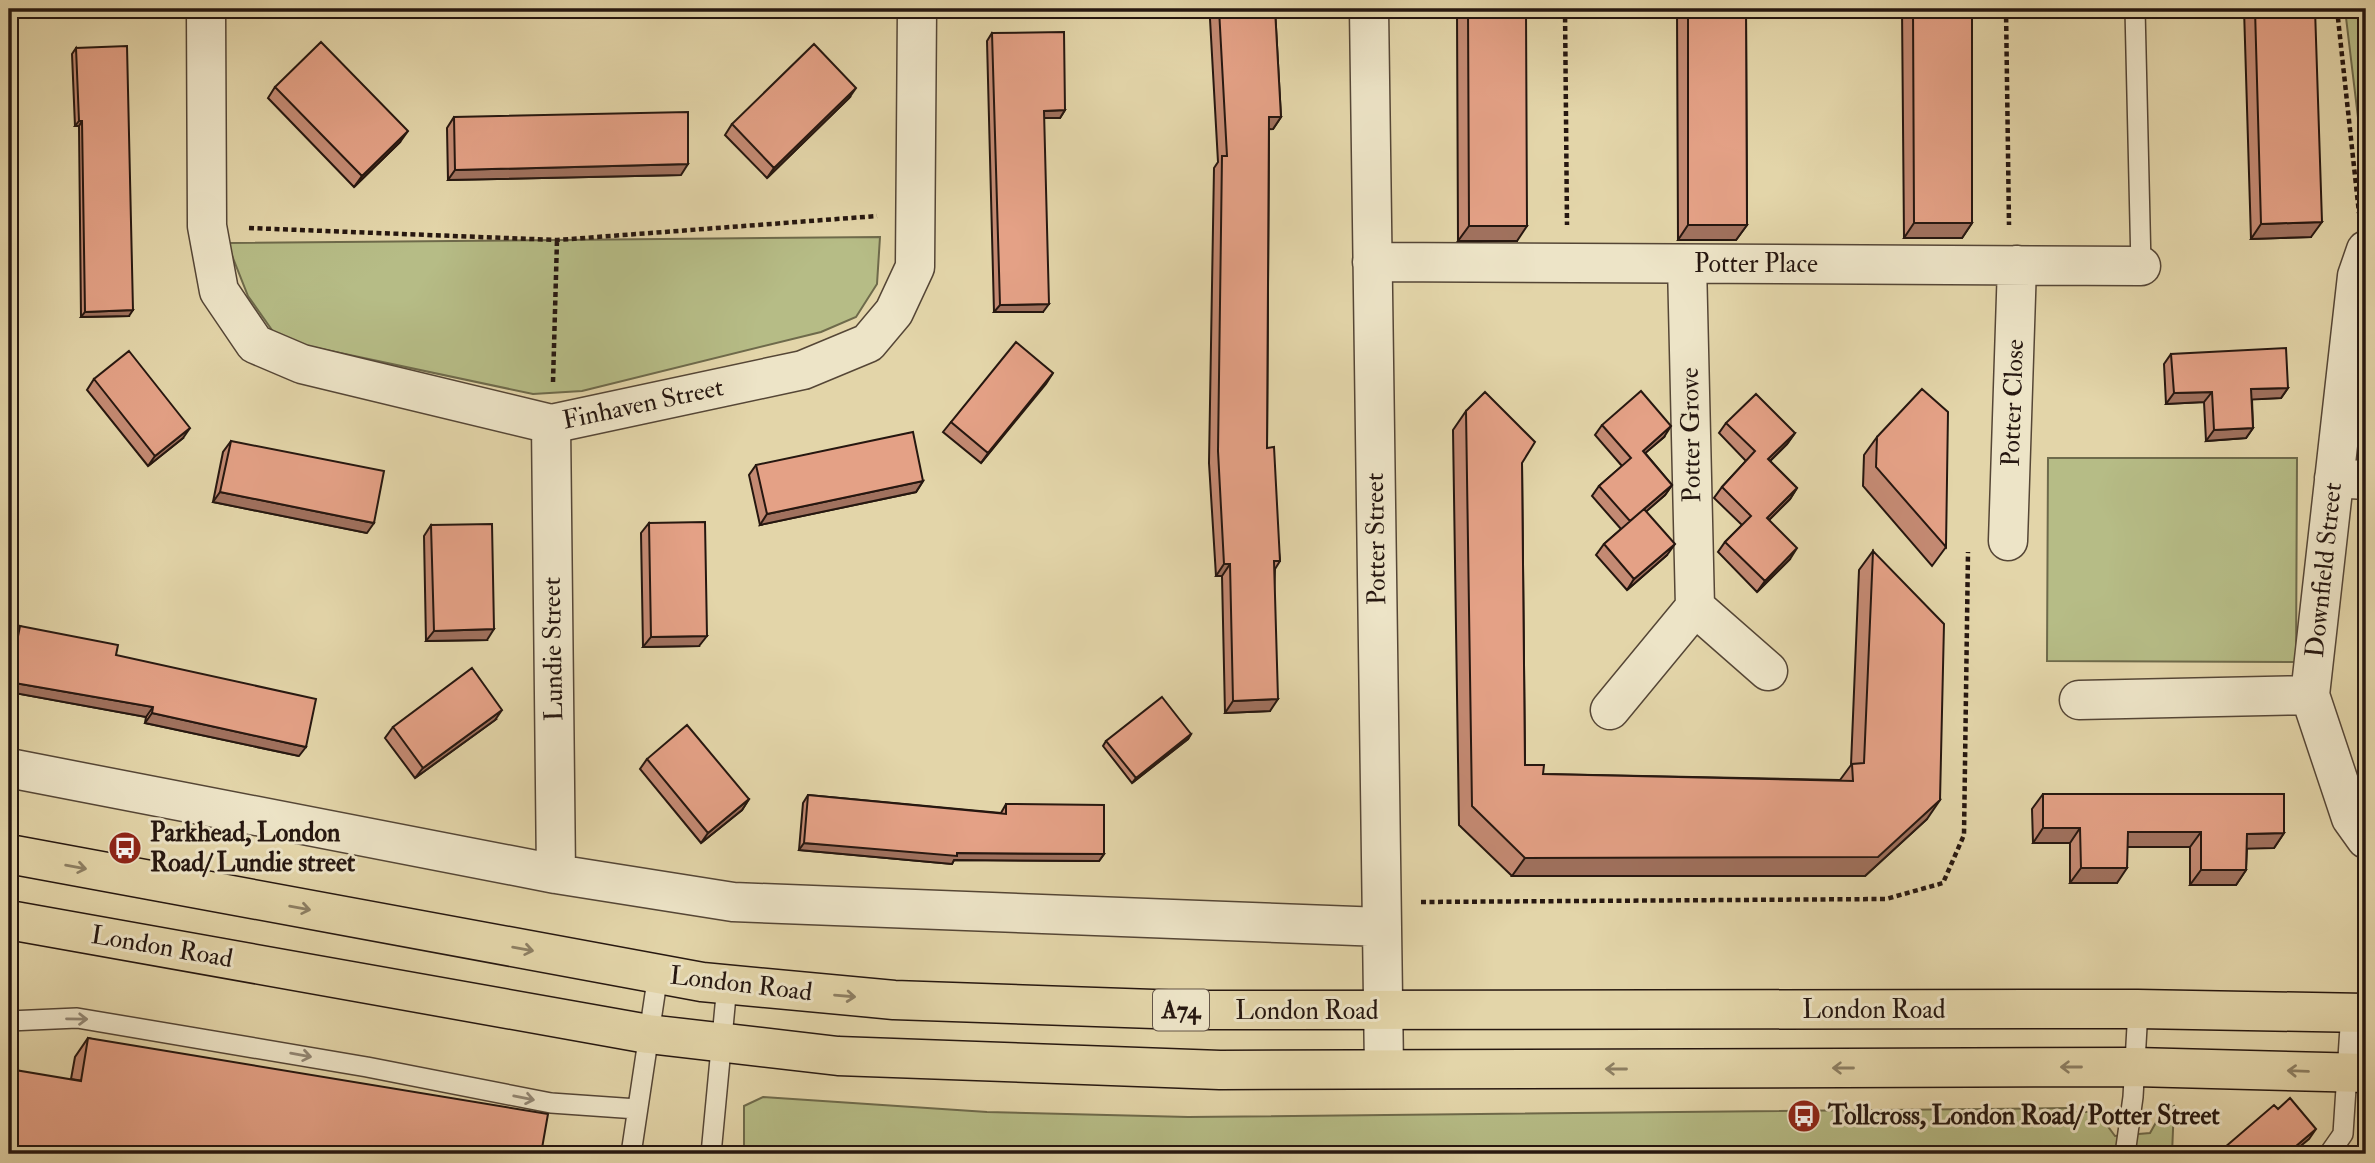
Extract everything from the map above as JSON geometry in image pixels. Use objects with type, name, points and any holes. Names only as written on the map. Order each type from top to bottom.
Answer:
[{"type":"main road","name":"London Road","points":[[9,854],[727,985],[968,1004],[1383,1011],[2138,1009],[2359,1012]]},
{"type":"main road","name":"London Road","points":[[9,920],[648,1034],[838,1056],[1208,1069],[2135,1067],[2358,1073]]},
{"type":"street","name":"Finhaven Street","points":[[206,9],[207,226],[219,290],[255,344],[302,364],[551,424],[803,370],[868,343],[894,312],[915,267],[918,9]]},
{"type":"street","name":"Potter Street","points":[[1369,9],[1384,1069]]},
{"type":"street","name":"Downfield Street","points":[[2365,254],[2357,276],[2350,479],[2310,695],[2351,818],[2366,839]]},
{"type":"street","name":"Potter Place","points":[[1372,262],[2141,266]]},
{"type":"street","name":"Potter Grove","points":[[1687,264],[1695,607]]},
{"type":"street","name":"Potter Close","points":[[2008,541],[2014,265]]},
{"type":"street","name":"Lundie Street","points":[[551,424],[555,874]]},
{"type":"street","points":[[1610,710],[1695,607],[1768,671]]},
{"type":"street","points":[[2079,700],[2310,695]]},
{"type":"street","points":[[9,768],[555,874],[733,902],[1381,915]]},
{"type":"lane","points":[[2134,9],[2141,266]]},
{"type":"lane","points":[[631,1154],[657,974]]},
{"type":"lane","points":[[711,1154],[713,1105],[727,985]]},
{"type":"lane","points":[[2125,1154],[2135,1067],[2138,1009]]},
{"type":"lane","points":[[2329,1154],[2343,1134],[2358,1073],[2359,1012]]},
{"type":"lane","points":[[9,1021],[77,1017],[367,1067],[551,1103],[637,1110]]},
{"type":"path","points":[[1565,9],[1567,263]]},
{"type":"path","points":[[2006,9],[2014,265]]},
{"type":"path","points":[[2337,9],[2365,254]]},
{"type":"path","points":[[207,226],[557,240],[915,213]]},
{"type":"path","points":[[551,424],[557,240]]},
{"type":"path","points":[[1381,915],[1886,899],[1943,883],[1964,835],[1968,544],[2008,541]]},
{"type":"green space","points":[[2345,9],[2366,9],[2366,141],[2362,151]]},
{"type":"green space","points":[[880,237],[877,284],[856,317],[821,332],[582,391],[533,394],[279,340],[248,296],[227,243]]},
{"type":"green space","points":[[2048,458],[2297,458],[2296,662],[2047,661]]},
{"type":"green space","points":[[763,1097],[987,1112],[1188,1117],[2073,1108],[2074,1112],[2091,1112],[2095,1109],[2115,1136],[2150,1133],[2163,1110],[2174,1106],[2172,1154],[744,1154],[744,1106]]},
{"type":"building","points":[[1219,9],[1275,9],[1281,117],[1269,117],[1267,448],[1274,447],[1280,561],[1274,561],[1278,699],[1233,701],[1230,564],[1224,564],[1218,451],[1222,156],[1227,156]]},
{"type":"building","points":[[1468,9],[1526,9],[1527,226],[1469,226]]},
{"type":"building","points":[[1688,9],[1746,9],[1747,225],[1688,225]]},
{"type":"building","points":[[1913,9],[1972,9],[1972,223],[1914,223]]},
{"type":"building","points":[[2255,9],[2315,9],[2322,222],[2261,224]]},
{"type":"building","points":[[1064,32],[1065,110],[1044,111],[1049,304],[1000,305],[992,33]]},
{"type":"building","points":[[321,42],[408,131],[362,176],[275,87]]},
{"type":"building","points":[[814,44],[856,88],[774,168],[732,124]]},
{"type":"building","points":[[127,46],[133,310],[85,312],[82,121],[79,121],[76,48]]},
{"type":"building","points":[[688,112],[688,164],[455,170],[454,117]]},
{"type":"building","points":[[1016,342],[1053,373],[988,453],[951,422]]},
{"type":"building","points":[[2286,348],[2288,388],[2251,389],[2253,428],[2214,430],[2212,392],[2174,393],[2171,354]]},
{"type":"building","points":[[129,351],[190,428],[155,456],[94,379]]},
{"type":"building","points":[[1922,389],[1948,412],[1946,547],[1876,467],[1877,437]]},
{"type":"building","points":[[1641,391],[1671,426],[1643,451],[1672,485],[1630,521],[1599,486],[1631,458],[1602,425]]},
{"type":"building","points":[[1485,392],[1535,442],[1522,463],[1525,765],[1544,765],[1543,774],[1853,781],[1852,764],[1864,763],[1873,551],[1944,624],[1940,800],[1878,857],[1525,858],[1472,806],[1466,411]]},
{"type":"building","points":[[1756,394],[1795,433],[1768,459],[1797,488],[1767,518],[1797,548],[1765,581],[1725,542],[1751,516],[1722,487],[1755,451],[1726,423]]},
{"type":"building","points":[[913,432],[923,481],[767,514],[756,465]]},
{"type":"building","points":[[231,441],[384,471],[374,523],[220,492]]},
{"type":"building","points":[[1644,509],[1675,544],[1634,579],[1604,544]]},
{"type":"building","points":[[705,522],[707,636],[651,637],[649,523]]},
{"type":"building","points":[[492,524],[494,629],[434,631],[431,525]]},
{"type":"building","points":[[20,626],[118,645],[116,655],[316,699],[306,747],[152,713],[153,707],[9,682]]},
{"type":"building","points":[[472,668],[502,710],[423,768],[393,727]]},
{"type":"building","points":[[1162,697],[1191,734],[1136,778],[1106,741]]},
{"type":"building","points":[[687,725],[749,799],[708,833],[647,759]]},
{"type":"building","points":[[2043,794],[2284,794],[2284,833],[2247,834],[2246,870],[2201,870],[2201,832],[2128,832],[2127,868],[2081,868],[2080,828],[2043,828]]},
{"type":"building","points":[[808,795],[1006,814],[1006,804],[1104,805],[1104,854],[957,853],[957,856],[804,843]]},
{"type":"building","points":[[88,1038],[548,1114],[541,1154],[9,1154],[9,1069],[81,1081]]},
{"type":"building","points":[[2290,1098],[2316,1129],[2296,1146],[2301,1154],[2217,1154],[2274,1105],[2278,1109]]},
{"type":"place","name":"Parkhead, London Road/ Lundie street","points":[[125,848]]},
{"type":"place","name":"Tollcross, London Road/ Potter Street","points":[[1804,1116]]}]
